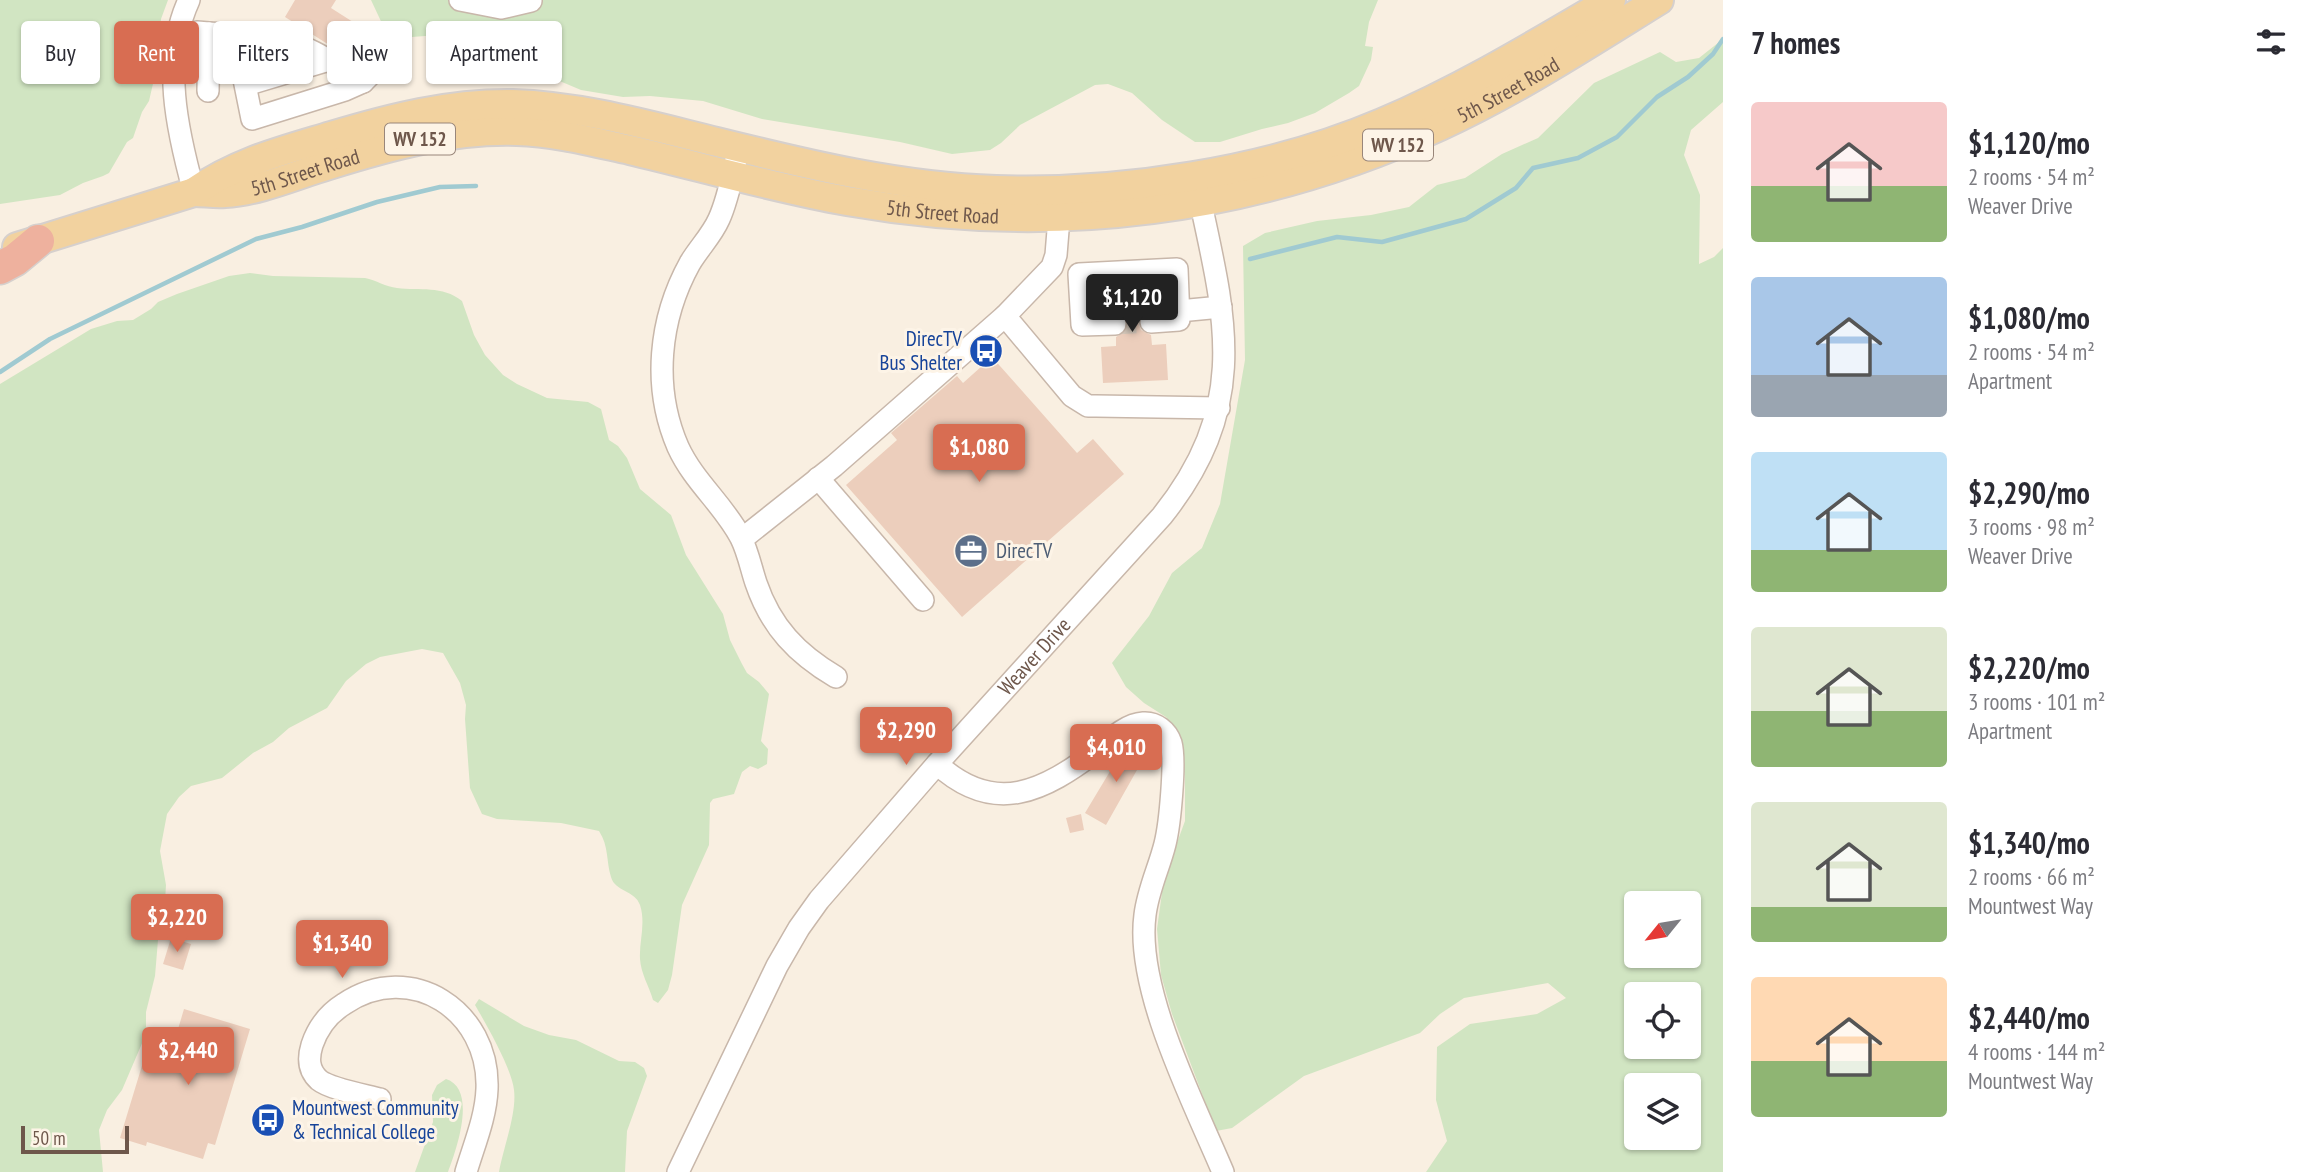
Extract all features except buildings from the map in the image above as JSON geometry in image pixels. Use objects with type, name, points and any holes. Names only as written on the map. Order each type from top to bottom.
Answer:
[{"type":"highway","points":[[0,268],[15,260],[38,241]]},
{"type":"main road","name":"5th Street Road","points":[[0,252],[194,192],[218,175],[247,162],[387,119],[463,106],[516,104],[572,110],[835,170],[905,182],[994,190],[1088,188],[1195,175],[1288,154],[1378,125],[1473,80],[1611,0]]},
{"type":"main road","name":"5th Street Road","points":[[194,192],[226,193],[255,188],[428,137],[519,131],[576,138],[794,190],[891,209],[997,218],[1059,218],[1201,203],[1297,180],[1344,165],[1443,125],[1533,77],[1660,0]]},
{"type":"street","points":[[181,21],[189,0]]},
{"type":"street","points":[[460,0],[501,8],[531,1]]},
{"type":"street","points":[[199,32],[213,33]]},
{"type":"street","points":[[208,91],[209,33]]},
{"type":"street","points":[[327,61],[246,85],[252,120],[358,84]]},
{"type":"street","points":[[174,84],[184,150],[194,192]]},
{"type":"street","points":[[739,148],[719,219],[689,266],[673,303],[661,365],[666,408],[679,448],[702,486],[742,539],[763,602],[779,631],[802,655],[836,677]]},
{"type":"street","name":"Weaver Drive","points":[[678,1172],[744,1031],[799,928],[849,864],[937,764],[1131,552],[1181,493],[1207,447],[1219,408],[1225,359],[1221,307],[1195,175]]},
{"type":"street","points":[[742,539],[818,478],[1005,316],[1046,274],[1056,255],[1059,218]]},
{"type":"street","points":[[1115,324],[1082,325],[1079,274],[1177,269],[1180,320],[1151,322]]},
{"type":"street","points":[[1046,274],[1080,290]]},
{"type":"street","points":[[1179,311],[1221,307]]},
{"type":"street","points":[[1005,316],[1080,402],[1096,406],[1219,408]]},
{"type":"street","points":[[818,478],[923,600]]},
{"type":"street","points":[[937,764],[956,780],[983,790],[1022,793],[1054,781],[1119,733],[1137,724],[1156,725],[1167,736],[1171,744],[1172,759],[1168,823],[1164,849],[1149,888],[1143,952],[1170,1044],[1223,1172]]},
{"type":"street","points":[[380,1099],[326,1084],[314,1074],[309,1063],[310,1050],[321,1025],[340,1006],[367,991],[400,987],[433,995],[448,1004],[473,1031],[483,1051],[487,1069],[484,1111],[466,1172]]},
{"type":"green space","points":[[0,0],[168,0],[161,21],[114,21],[114,84],[153,84],[149,101],[133,138],[127,142],[109,173],[60,195],[0,204]]},
{"type":"green space","points":[[371,0],[1378,0],[1369,22],[1365,46],[1373,47],[1371,60],[1359,86],[1315,113],[1288,123],[1220,142],[1195,142],[1162,120],[1132,93],[1108,84],[1095,85],[1020,125],[990,150],[952,154],[900,142],[762,119],[703,101],[650,96],[623,97],[581,90],[562,82],[562,21],[426,21],[426,36],[412,37],[412,21],[381,21]]},
{"type":"green space","points":[[1723,39],[1723,102],[1691,130],[1684,155],[1700,195],[1699,264],[1714,257],[1723,248],[1723,1172],[1426,1172],[1447,1141],[1436,1100],[1437,1047],[1470,1024],[1537,1014],[1566,998],[1548,983],[1464,998],[1440,1014],[1420,1033],[1304,1076],[1232,1128],[1216,1131],[1172,1014],[1161,975],[1157,929],[1164,878],[1185,821],[1185,778],[1180,737],[1166,717],[1126,687],[1112,663],[1149,616],[1172,573],[1202,548],[1220,504],[1245,360],[1243,246],[1265,233],[1317,221],[1371,215],[1409,207],[1437,185],[1465,178],[1502,154],[1538,138],[1594,83],[1660,52],[1676,62],[1699,58]]},
{"type":"green space","points":[[250,273],[365,278],[393,287],[447,293],[462,301],[474,335],[485,355],[503,375],[547,398],[588,402],[601,409],[609,440],[618,446],[627,458],[640,489],[671,515],[686,555],[723,614],[730,640],[742,664],[747,673],[769,694],[761,741],[768,749],[767,764],[758,769],[750,766],[742,772],[734,794],[713,799],[710,803],[709,845],[682,905],[672,975],[668,990],[658,1003],[653,1000],[643,975],[640,905],[634,896],[613,882],[599,831],[561,823],[497,819],[482,814],[470,788],[466,705],[460,683],[443,653],[422,649],[380,657],[366,664],[346,681],[327,708],[289,728],[222,778],[191,786],[167,814],[160,851],[166,885],[165,901],[159,928],[155,976],[146,1012],[146,1034],[122,1090],[107,1110],[99,1130],[103,1172],[0,1172],[0,384],[91,329],[117,321],[133,320],[158,302],[177,294],[229,276]]},
{"type":"green space","points":[[479,999],[524,1026],[549,1035],[576,1040],[619,1061],[635,1062],[644,1068],[647,1076],[627,1131],[625,1172],[499,1172],[512,1120],[514,1090],[504,1059],[475,1005]]},
{"type":"green space","points":[[446,1079],[456,1085],[463,1107],[452,1162],[448,1172],[415,1172],[433,1122],[432,1095],[437,1085]]},
{"type":"waterway","points":[[1250,259],[1337,237],[1382,242],[1466,219],[1516,188],[1533,168],[1578,158],[1617,137],[1657,97],[1688,77],[1713,54],[1723,39]]},
{"type":"waterway","points":[[0,372],[50,339],[256,239],[377,202],[440,187],[476,186]]},
{"type":"tunnel","points":[[1115,324],[1151,322]]},
{"type":"place","name":"DirecTV Bus Shelter","points":[[986,351]]},
{"type":"place","name":"DirecTV","points":[[971,551]]},
{"type":"place","name":"Mountwest Community & Technical College","points":[[268,1120]]}]
